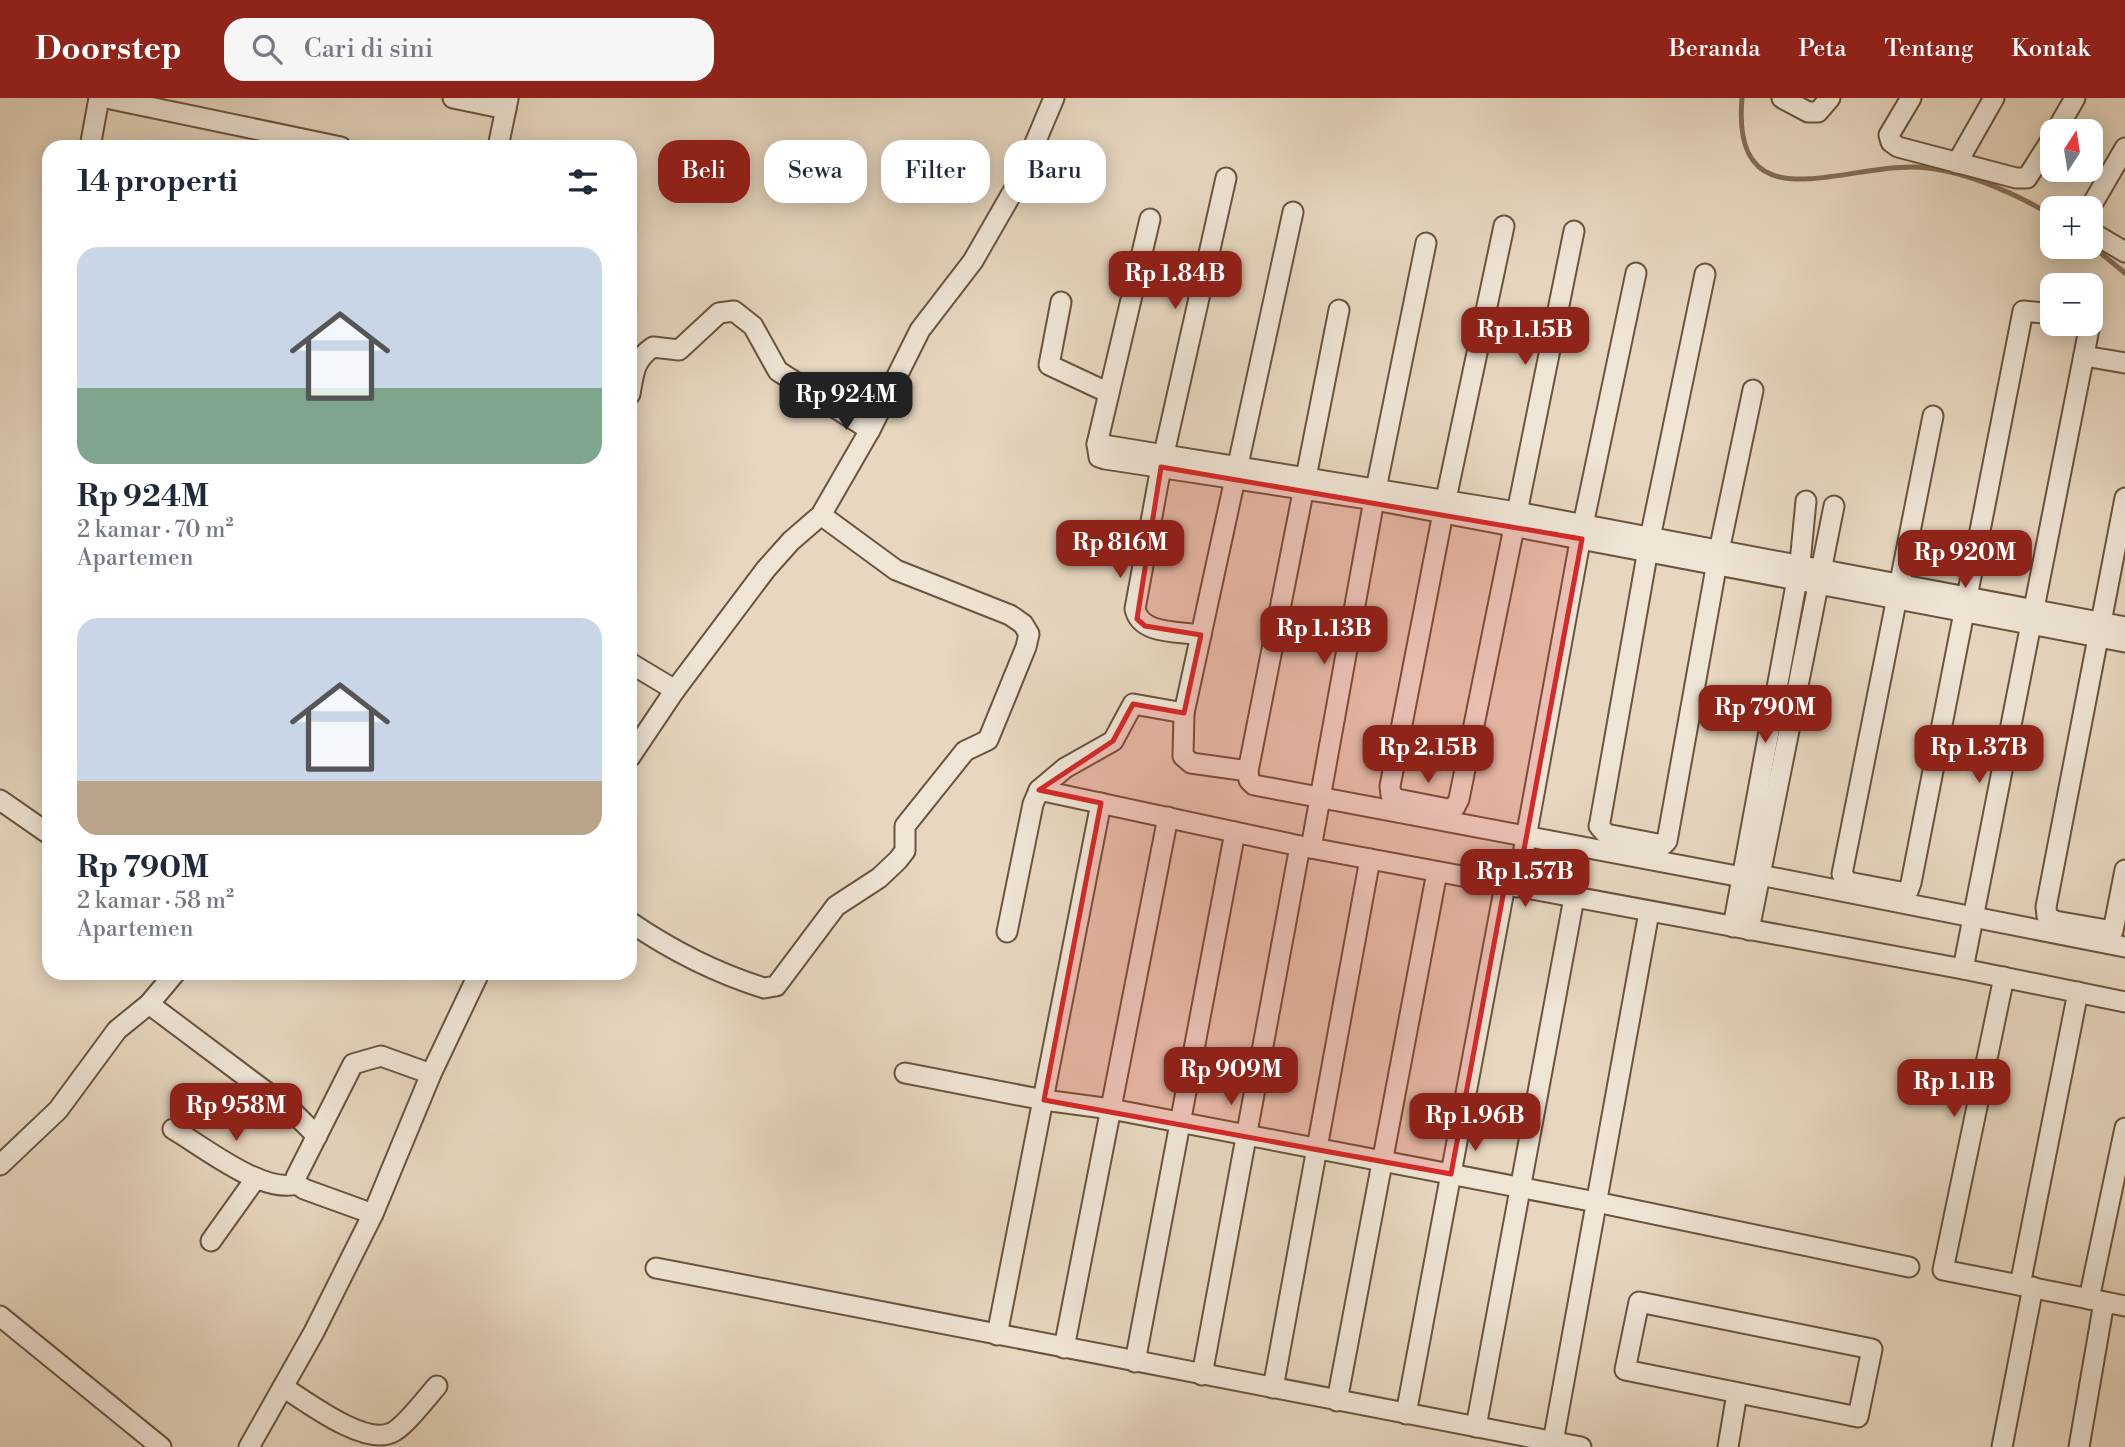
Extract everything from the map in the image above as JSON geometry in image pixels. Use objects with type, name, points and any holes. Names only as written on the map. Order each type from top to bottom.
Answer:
[{"type":"street","points":[[91,140],[99,98]]},
{"type":"street","points":[[106,98],[307,140]]},
{"type":"street","points":[[453,98],[507,103],[499,140]]},
{"type":"street","points":[[637,747],[675,690],[766,569],[791,541],[821,515],[870,430],[920,330],[973,261],[1018,181],[1055,98]]},
{"type":"street","points":[[1782,98],[1808,112],[1818,112],[1830,98]]},
{"type":"street","points":[[1911,98],[1889,135],[1891,142],[1898,147],[2016,178],[2026,178],[2040,157]]},
{"type":"street","points":[[1956,163],[1994,98]]},
{"type":"street","points":[[2063,119],[2075,98]]},
{"type":"street","points":[[2097,196],[2125,148]]},
{"type":"street","points":[[1201,635],[1145,626],[1138,620],[1135,609],[1163,460],[1226,178]]},
{"type":"street","points":[[1248,771],[1191,763],[1183,757],[1184,713],[1293,212]]},
{"type":"street","points":[[1150,219],[1097,444],[1099,457],[1163,460],[1376,495],[1717,559],[1799,571],[2100,629],[2125,627]]},
{"type":"street","points":[[1504,226],[1444,507],[1390,786],[1391,795],[1397,799],[1448,809],[1455,807],[1459,799],[1574,231]]},
{"type":"street","points":[[2103,239],[2125,252]]},
{"type":"street","points":[[1202,1375],[1246,1135],[1306,847],[1320,797],[1426,243]]},
{"type":"street","points":[[1406,1414],[1451,1174],[1511,886],[1526,837],[1582,532],[1636,273]]},
{"type":"street","points":[[1705,274],[1649,545],[1600,826],[1611,835],[1663,845],[1667,841],[1717,559],[1753,390]]},
{"type":"street","points":[[1062,302],[1049,365],[1109,393]]},
{"type":"street","points":[[1339,310],[1307,484],[1248,771],[1249,780],[1254,785],[1973,919],[2116,941]]},
{"type":"street","points":[[637,361],[639,356],[653,347],[678,350],[719,313],[734,311],[752,326],[778,371],[870,430]]},
{"type":"street","points":[[1933,416],[1843,867],[1844,879],[1902,892],[1910,887],[2023,311],[2040,313]]},
{"type":"street","points":[[1963,969],[2088,336]]},
{"type":"street","points":[[2084,356],[2125,363]]},
{"type":"street","points":[[2116,941],[2055,921],[2046,913],[2125,498]]},
{"type":"street","points":[[1741,929],[1799,571],[1806,501]]},
{"type":"street","points":[[1751,876],[1834,506]]},
{"type":"street","points":[[637,927],[667,947],[692,959],[753,985],[764,988],[776,986],[836,906],[879,878],[898,860],[905,851],[905,826],[965,751],[988,740],[1026,647],[1029,634],[1023,624],[1010,614],[896,570],[821,515]]},
{"type":"street","points":[[2100,629],[2125,642]]},
{"type":"street","points":[[637,667],[675,690]]},
{"type":"street","points":[[1007,932],[1033,804],[1039,790],[1065,768],[1114,741],[1133,704],[1184,713]]},
{"type":"street","points":[[1039,790],[1306,847],[1963,969],[2125,1002]]},
{"type":"street","points":[[0,800],[42,829]]},
{"type":"street","points":[[998,1335],[1101,803]]},
{"type":"street","points":[[1065,1348],[1168,817]]},
{"type":"street","points":[[1135,1362],[1235,832]]},
{"type":"street","points":[[1273,1388],[1370,859]]},
{"type":"street","points":[[2116,941],[2125,870]]},
{"type":"street","points":[[1337,1401],[1437,872]]},
{"type":"street","points":[[1476,1427],[1574,898]]},
{"type":"street","points":[[1553,1442],[1649,912]]},
{"type":"street","points":[[2004,977],[1943,1270],[2125,1306]]},
{"type":"street","points":[[0,1165],[58,1110],[117,1030],[149,1004],[169,980]]},
{"type":"street","points":[[249,1447],[284,1387],[373,1214],[431,1074],[476,980]]},
{"type":"street","points":[[2002,1447],[2026,1286],[2078,992]]},
{"type":"street","points":[[149,1004],[293,1112],[317,1136]]},
{"type":"street","points":[[297,1184],[296,1177],[353,1064],[381,1056],[431,1074]]},
{"type":"street","points":[[905,1073],[1044,1100],[1111,1109],[1596,1202],[1909,1267]]},
{"type":"street","points":[[2079,1447],[2096,1300],[2125,1128]]},
{"type":"street","points":[[173,1129],[274,1186],[297,1184],[373,1214]]},
{"type":"street","points":[[211,1241],[256,1178]]},
{"type":"street","points":[[656,1268],[1581,1447]]},
{"type":"street","points":[[1639,1302],[1872,1349],[1858,1417],[1737,1393],[1625,1370],[1639,1302]]},
{"type":"street","points":[[0,1316],[161,1447]]},
{"type":"street","points":[[284,1387],[332,1419],[378,1435],[393,1433],[437,1386]]},
{"type":"street","points":[[1728,1447],[1737,1393]]},
{"type":"highlighted area","points":[[1161,467],[1582,539],[1517,887],[1505,885],[1451,1174],[1044,1100],[1101,803],[1039,790],[1113,741],[1133,704],[1184,713],[1201,635],[1145,626],[1137,619]]},
{"type":"waterway","points":[[1742,98],[1743,137],[1754,161],[1771,174],[1795,179],[1823,178],[1883,169],[1929,168],[1985,183],[2040,209]]},
{"type":"waterway","points":[[2103,255],[2125,273]]}]
